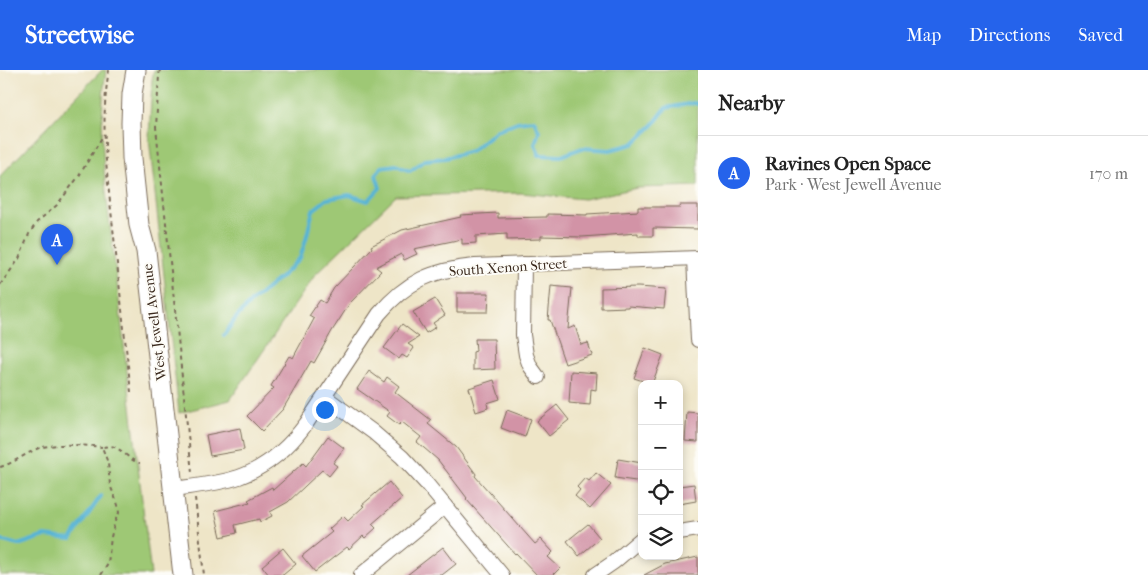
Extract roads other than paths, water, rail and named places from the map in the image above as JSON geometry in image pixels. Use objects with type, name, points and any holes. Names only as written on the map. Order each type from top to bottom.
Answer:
[{"type":"main road","name":"West Jewell Avenue","points":[[136,70],[130,123],[132,158],[139,225],[146,250],[183,575]]},
{"type":"street","name":"South Xenon Street","points":[[173,489],[233,479],[250,472],[274,458],[297,437],[379,314],[390,301],[411,284],[433,274],[458,267],[696,258]]},
{"type":"street","points":[[696,258],[698,340]]},
{"type":"street","points":[[524,264],[523,335],[526,355],[530,366],[538,377]]},
{"type":"street","points":[[325,396],[390,446],[420,476],[502,575]]},
{"type":"street","points":[[361,575],[445,506]]},
{"type":"street","points":[[683,531],[698,529]]},
{"type":"street","points":[[595,575],[638,541]]},
{"type":"waterway","points":[[224,335],[236,318],[252,301],[300,258],[313,210],[327,199],[349,195],[368,201],[380,188],[376,175],[381,167],[396,165],[410,171],[425,160],[445,158],[471,151],[497,130],[517,122],[534,120],[539,131],[535,144],[539,155],[561,156],[582,148],[610,150],[633,144],[653,125],[666,108],[698,104]]},
{"type":"waterway","points":[[0,540],[18,545],[45,536],[71,539],[101,496]]},
{"type":"place","name":"Ravines Open Space","points":[[57,265]]}]
